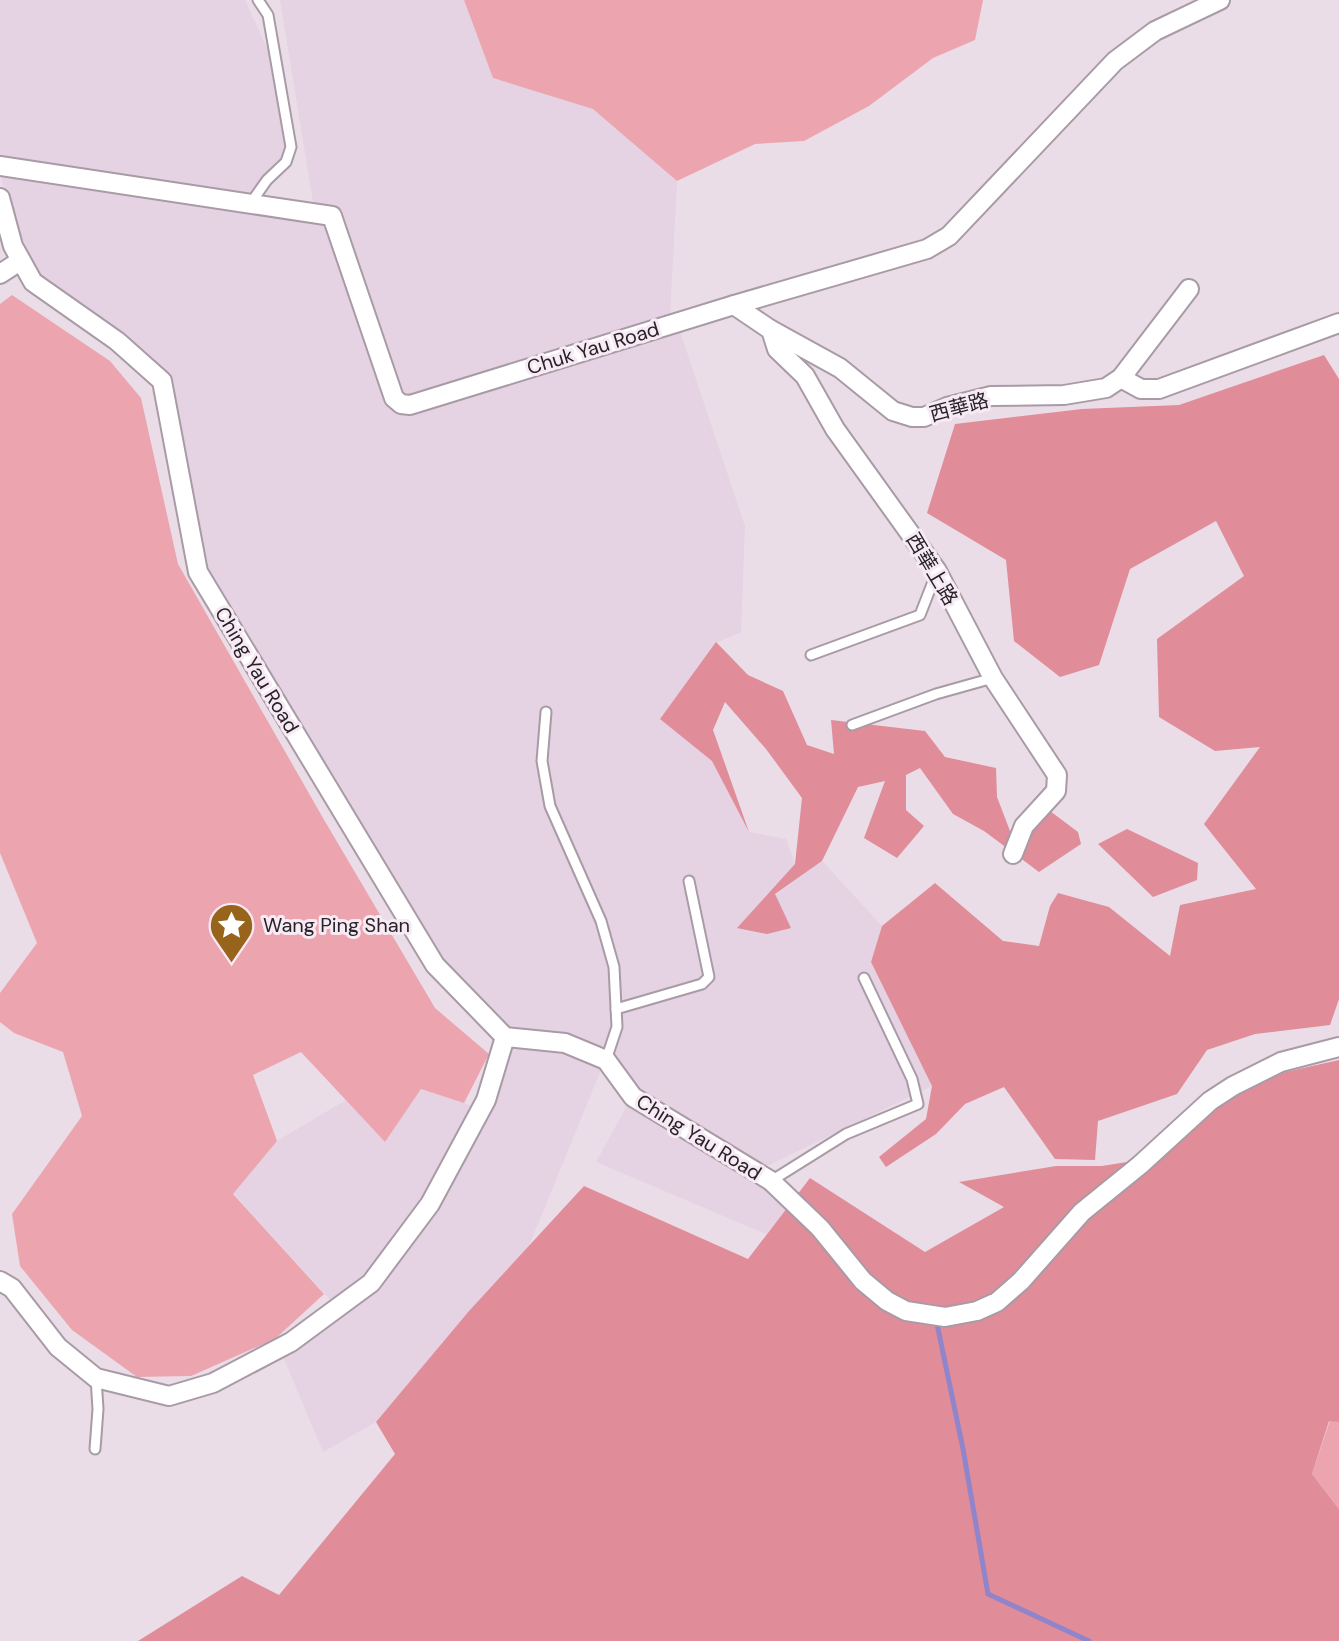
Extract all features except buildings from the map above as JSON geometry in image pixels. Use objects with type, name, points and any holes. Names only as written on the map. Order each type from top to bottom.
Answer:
[{"type":"street","name":"Chuk Yau Road","points":[[0,166],[332,216],[394,398],[401,404],[410,405],[927,249],[949,236],[1115,61],[1155,31],[1220,0]]},
{"type":"street","name":"Ching Yau Road","points":[[0,198],[13,246],[33,282],[117,341],[162,381],[198,572],[435,965],[505,1037]]},
{"type":"street","points":[[0,274],[20,261]]},
{"type":"street","points":[[1189,289],[1121,378],[1141,389],[1159,389],[1339,323]]},
{"type":"street","name":"西華上路","points":[[734,305],[771,330],[777,349],[805,376],[835,429],[937,571],[993,678],[1057,775],[1056,791],[1024,826],[1013,854]]},
{"type":"street","name":"西華路","points":[[771,330],[840,368],[893,411],[912,417],[924,417],[947,407],[991,396],[1064,395],[1106,388],[1121,378]]},
{"type":"street","points":[[0,1281],[12,1288],[58,1347],[96,1378],[169,1396],[213,1383],[291,1342],[371,1283],[430,1204],[486,1100],[505,1037],[565,1043],[606,1060]]},
{"type":"street","name":"Ching Yau Road","points":[[606,1060],[633,1097],[771,1181],[820,1228],[869,1287],[887,1301],[906,1311],[945,1317],[966,1314],[1006,1296],[1082,1212],[1221,1093],[1281,1062],[1339,1047]]},
{"type":"lane","points":[[250,204],[267,180],[286,162],[291,147],[268,15],[258,0]]},
{"type":"lane","points":[[811,655],[920,615],[937,571]]},
{"type":"lane","points":[[852,725],[936,694],[993,678]]},
{"type":"lane","points":[[546,712],[542,761],[550,806],[601,921],[614,967],[617,1027],[606,1060]]},
{"type":"lane","points":[[616,1009],[702,984],[709,977],[689,881]]},
{"type":"lane","points":[[771,1181],[846,1134],[918,1104],[912,1079],[864,978]]},
{"type":"lane","points":[[95,1449],[98,1409],[96,1378]]},
{"type":"shaded area","points":[[0,0],[245,0],[268,50],[285,147],[282,160],[263,176],[248,198],[0,160]]},
{"type":"shaded area","points":[[280,0],[464,0],[493,78],[593,108],[677,181],[670,318],[403,398],[336,211],[314,208]]},
{"type":"shaded area","points":[[464,0],[983,0],[975,40],[933,58],[869,106],[804,141],[755,144],[677,181],[593,109],[493,78]]},
{"type":"shaded area","points":[[0,172],[328,221],[390,402],[679,328],[745,526],[741,632],[716,643],[660,719],[712,761],[749,832],[786,839],[795,864],[738,927],[791,928],[775,895],[822,861],[882,926],[871,962],[932,1086],[761,1169],[637,1093],[610,1056],[508,1032],[440,962],[204,570],[167,378],[37,278],[18,244]]},
{"type":"shaded area","points":[[12,295],[110,361],[141,398],[178,564],[435,1008],[489,1054],[464,1103],[421,1089],[385,1142],[301,1052],[253,1075],[277,1141],[233,1194],[324,1294],[275,1339],[191,1376],[137,1377],[72,1330],[20,1266],[12,1214],[82,1116],[63,1052],[14,1033],[0,1022],[0,993],[37,943],[0,853],[0,304]]},
{"type":"shaded area","points":[[1324,355],[1339,379],[1339,999],[1330,1025],[1255,1034],[1207,1050],[1177,1094],[1098,1121],[1095,1160],[1055,1159],[1004,1087],[965,1104],[936,1134],[886,1167],[879,1157],[926,1119],[932,1086],[871,962],[882,926],[935,883],[1003,941],[1039,946],[1050,906],[1058,893],[1109,907],[1170,956],[1180,905],[1256,889],[1204,824],[1260,747],[1215,751],[1159,717],[1157,639],[1244,576],[1216,521],[1130,569],[1099,665],[1060,677],[1014,641],[1006,560],[927,513],[955,424],[1082,409],[1179,405]]},
{"type":"shaded area","points":[[716,642],[748,675],[783,691],[807,745],[834,754],[831,720],[925,731],[945,757],[996,768],[997,797],[1010,831],[1050,811],[1078,832],[1081,844],[1039,872],[984,831],[953,814],[920,768],[906,775],[906,810],[924,826],[897,858],[864,838],[885,781],[858,787],[822,861],[775,894],[791,928],[767,934],[737,928],[795,864],[802,798],[766,749],[725,702],[713,730],[749,832],[712,761],[660,719]]},
{"type":"shaded area","points":[[1127,829],[1198,863],[1197,880],[1153,897],[1098,844]]},
{"type":"shaded area","points":[[509,1043],[564,1048],[603,1065],[529,1246],[469,1311],[376,1422],[323,1452],[282,1354],[375,1287]]},
{"type":"shaded area","points":[[1339,1060],[1339,1422],[1329,1421],[1312,1474],[1339,1509],[1339,1641],[138,1641],[242,1576],[279,1595],[395,1454],[376,1422],[469,1311],[584,1186],[748,1259],[810,1178],[925,1252],[1004,1207],[959,1182],[1056,1166],[1102,1166],[1158,1157],[1237,1083]]},
{"type":"shaded area","points":[[421,1089],[476,1107],[425,1202],[367,1279],[334,1304],[233,1193],[277,1141],[346,1100],[385,1142]]},
{"type":"shaded area","points":[[629,1102],[767,1186],[789,1206],[766,1234],[596,1162]]},
{"type":"shaded area","points":[[1330,1420],[1339,1422],[1339,1509],[1312,1474]]},
{"type":"waterway","points":[[936,1319],[988,1594],[1089,1641]]},
{"type":"place","name":"Wang Ping Shan","points":[[232,964]]}]
